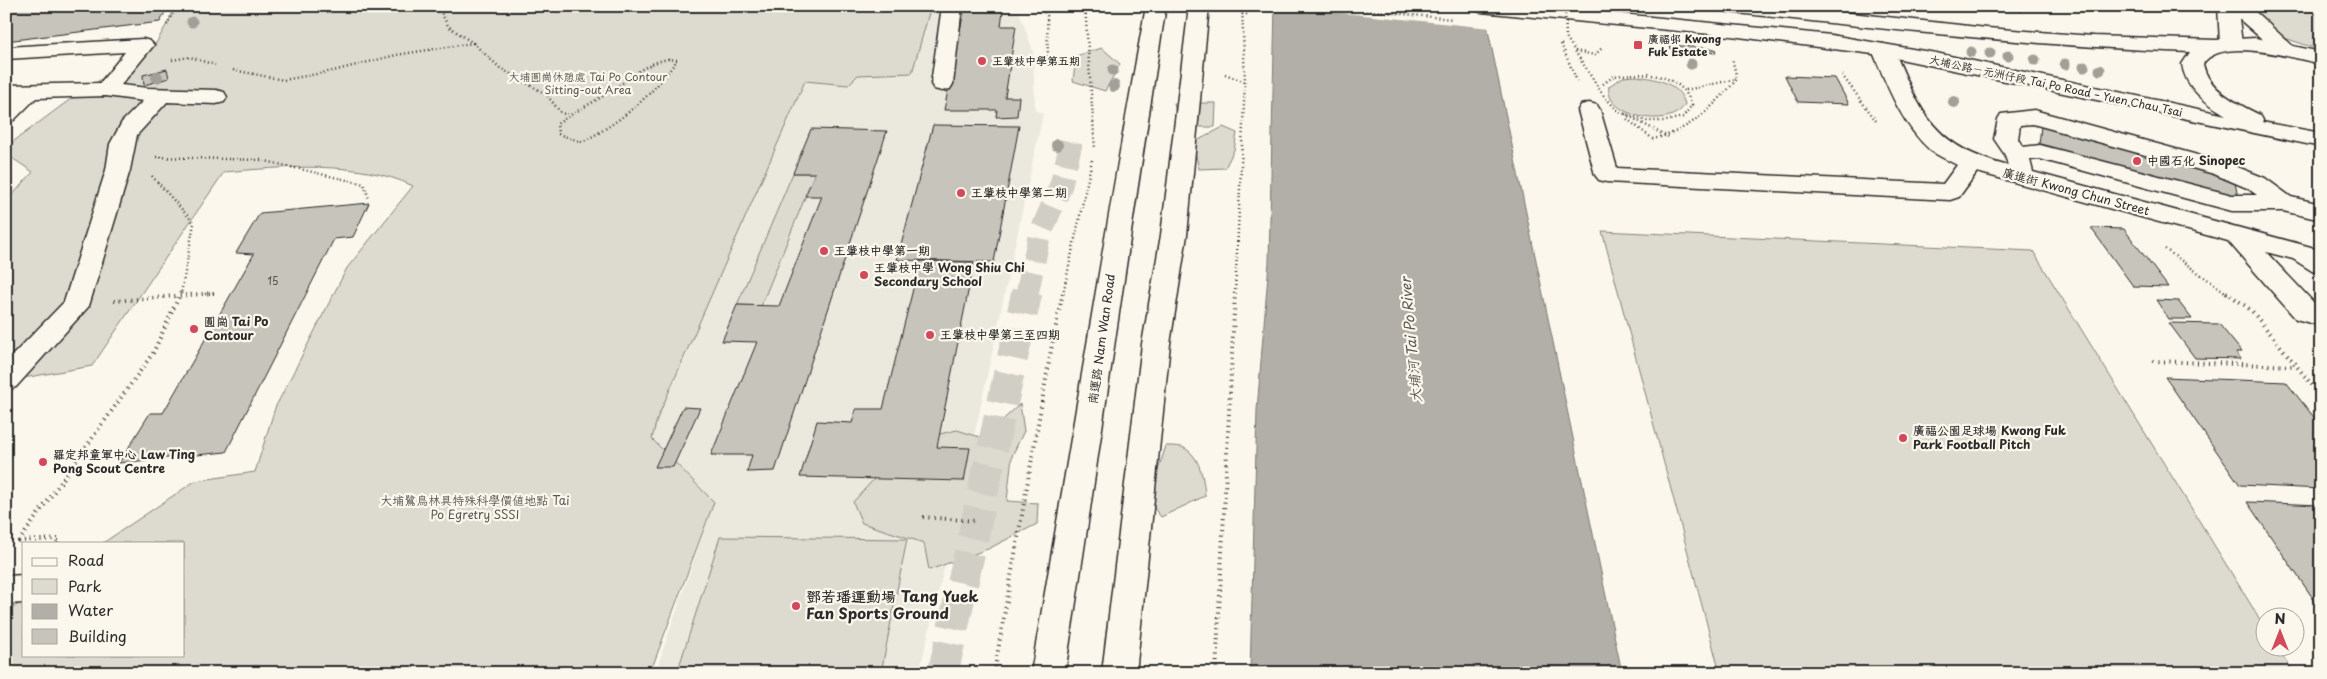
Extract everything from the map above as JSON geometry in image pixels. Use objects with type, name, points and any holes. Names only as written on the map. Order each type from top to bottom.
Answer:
[{"type":"main road","points":[[942,84],[952,6]]},
{"type":"main road","name":"南運路 Nam Wan Road","points":[[1048,673],[1102,346],[1117,231],[1156,6]]},
{"type":"main road","points":[[1119,673],[1156,344],[1174,235],[1199,6]]},
{"type":"main road","name":"大埔公路－元洲仔段 Tai Po Road – Yuen Chau Tsai","points":[[1481,6],[1810,38],[1994,70],[2187,115],[2311,138]]},
{"type":"main road","points":[[1728,6],[1987,34],[2093,42],[2285,48],[2318,58]]},
{"type":"main road","points":[[2223,45],[2228,6]]},
{"type":"main road","points":[[2237,6],[2285,48]]},
{"type":"main road","points":[[6,53],[143,45],[106,89]]},
{"type":"main road","name":"大埔公路－元洲仔段 Tai Po Road – Yuen Chau Tsai","points":[[2223,45],[2196,56],[2192,64],[2194,75],[2202,88],[2219,102],[2268,127],[2311,138]]},
{"type":"main road","name":"廣進街 Kwong Chun Street","points":[[1883,50],[1900,90],[1920,124],[1940,145],[1971,163],[2020,166],[2237,235],[2302,253],[2321,265]]},
{"type":"main road","points":[[6,92],[106,89],[162,95],[216,97]]},
{"type":"main road","points":[[6,115],[29,92]]},
{"type":"main road","points":[[6,380],[76,306],[118,170],[121,143],[162,95]]},
{"type":"main road","points":[[1596,106],[1607,175],[1950,192],[1971,163]]},
{"type":"main road","points":[[2282,203],[2256,183],[2222,169],[2034,117],[2009,119],[2006,139],[2020,166],[2040,152],[2232,203],[2282,203],[2321,212]]},
{"type":"main road","points":[[2237,235],[2306,312],[2321,316]]},
{"type":"main road","points":[[6,590],[22,589]]},
{"type":"path","points":[[438,6],[448,26],[500,68],[546,94],[561,114],[569,115],[613,90],[650,63],[668,59],[677,60],[668,74],[610,128],[582,142],[558,134],[557,124],[569,115]]},
{"type":"path","points":[[1039,6],[1047,16],[1048,58],[1063,60]]},
{"type":"path","points":[[994,673],[1052,345],[1095,148],[1085,6]]},
{"type":"path","points":[[1216,673],[1245,82],[1242,6]]},
{"type":"path","points":[[1326,6],[1460,20]]},
{"type":"path","points":[[1565,6],[1566,37],[1611,106],[1630,117],[1647,121],[1666,121],[1683,117],[1692,105],[1691,97],[1686,90],[1679,84],[1656,76],[1629,74],[1614,76],[1604,82],[1601,88],[1613,106],[1620,112],[1669,137]]},
{"type":"path","points":[[1242,14],[1250,14]]},
{"type":"path","points":[[1565,35],[1574,36]]},
{"type":"path","points":[[1560,43],[1579,87]]},
{"type":"path","points":[[284,80],[333,71],[396,55],[472,44]]},
{"type":"path","points":[[1575,51],[1595,55]]},
{"type":"path","points":[[1738,79],[1731,57],[1741,58]]},
{"type":"path","points":[[1222,69],[1228,77],[1245,82]]},
{"type":"path","points":[[1842,74],[1878,122]]},
{"type":"path","points":[[1686,90],[1738,79]]},
{"type":"path","points":[[1596,106],[1643,130],[1653,139],[1669,137],[1693,124],[1715,106],[1738,79]]},
{"type":"path","points":[[121,143],[147,140],[145,156],[261,160],[364,184],[369,199]]},
{"type":"path","points":[[58,542],[59,539],[19,541],[153,353],[180,296],[194,223],[151,174]]},
{"type":"path","points":[[2164,249],[2252,310],[2321,396]]},
{"type":"path","points":[[76,306],[214,293]]},
{"type":"path","points":[[2152,361],[2296,366]]},
{"type":"path","points":[[924,517],[976,521]]},
{"type":"shaded area","name":"王肇枝中學 Wong Shiu Chi Secondary School","points":[[1019,11],[1033,51],[1035,110],[1043,114],[961,498],[919,673],[655,673],[714,502],[649,436],[807,76],[908,13]]},
{"type":"green space","name":"大埔鷺鳥林具特殊科學價值地點 Tai Po Egretry SSSI","points":[[177,6],[931,6],[912,73],[858,75],[848,85],[805,81],[657,419],[652,439],[714,502],[650,673],[6,673],[6,613],[22,601],[22,656],[185,656],[185,542],[104,542],[195,481],[255,472],[275,408],[347,268],[413,186],[369,172],[320,167],[270,168],[224,172],[92,366],[6,381],[6,202],[33,172],[6,154],[6,147],[76,95],[155,45]]},
{"type":"green space","points":[[2249,6],[2304,6],[2321,17],[2321,50],[2272,34]]},
{"type":"green space","points":[[1102,48],[1120,64],[1105,91],[1073,81],[1076,56]]},
{"type":"green space","points":[[1635,76],[1665,82],[1677,91],[1685,104],[1678,112],[1667,117],[1654,118],[1627,112],[1617,105],[1610,96],[1609,86],[1623,77]]},
{"type":"green space","points":[[1174,103],[1216,103],[1215,127],[1178,127]]},
{"type":"green space","points":[[1223,127],[1237,133],[1234,150],[1225,168],[1199,169],[1193,143]]},
{"type":"green space","points":[[793,173],[815,173],[761,306],[737,305]]},
{"type":"green space","name":"廣福公園足球場 Kwong Fuk Park Football Pitch","points":[[1602,231],[2033,251],[2254,610],[2254,656],[2283,656],[2294,673],[1720,673]]},
{"type":"green space","points":[[1020,404],[1024,431],[1012,456],[1007,501],[1038,503],[1037,524],[988,549],[929,570],[924,543],[862,523],[853,502],[909,441],[957,430],[983,438]]},
{"type":"green space","points":[[1166,446],[1182,447],[1193,455],[1200,468],[1205,496],[1161,517],[1148,500]]},
{"type":"green space","name":"鄧若璠運動場 Tang Yuek Fan Sports Ground","points":[[720,537],[907,539],[881,673],[677,673]]},
{"type":"water","name":"大埔河 Tai Po River","points":[[1275,6],[1483,6],[1622,673],[1250,673],[1257,410],[1269,262]]},
{"type":"pier","points":[[1275,6],[1486,6],[1490,28]]},
{"type":"building","points":[[14,6],[168,6],[160,22],[6,41],[6,17]]},
{"type":"building","points":[[1975,6],[2020,7],[2022,11]]},
{"type":"building","name":"王肇枝中學第五期","points":[[1003,10],[1001,26],[1016,26],[1005,97],[1019,97],[1017,116],[996,117],[997,110],[944,110],[964,11]]},
{"type":"building","points":[[1670,45],[1715,49],[1716,53],[1671,49]]},
{"type":"building","points":[[167,69],[169,78],[144,85],[143,75]]},
{"type":"building","points":[[1785,76],[1835,78],[1849,104],[1798,102]]},
{"type":"building","name":"王肇枝中學第二期","points":[[933,125],[1019,126],[994,262],[897,260]]},
{"type":"building","name":"中國石化 Sinopec","points":[[2041,126],[2234,178],[2238,197],[2039,145]]},
{"type":"building","name":"王肇枝中學第一期","points":[[811,129],[887,131],[775,471],[747,472],[752,455],[711,455],[757,342],[722,341],[737,305],[779,306],[822,196],[805,196],[815,173],[793,173]]},
{"type":"building","points":[[369,203],[353,237],[334,239],[226,452],[119,463],[150,413],[163,413],[254,254],[236,253],[260,213]]},
{"type":"building","points":[[2091,228],[2124,229],[2168,287],[2133,286]]},
{"type":"building","name":"王肇枝中學第三至四期","points":[[920,261],[974,262],[937,447],[970,448],[964,481],[800,477],[817,421],[852,423],[856,409],[883,409]]},
{"type":"building","points":[[2156,300],[2178,301],[2192,319],[2169,319]]},
{"type":"building","points":[[2169,323],[2219,324],[2242,352],[2236,352],[2241,359],[2195,358]]},
{"type":"building","points":[[2165,377],[2286,382],[2321,426],[2321,489],[2240,485]]},
{"type":"building","points":[[683,407],[700,408],[673,467],[655,467]]},
{"type":"building","points":[[2247,502],[2321,505],[2321,610]]},
{"type":"tunnel","points":[[1027,294],[1039,237],[1061,185],[1072,139]]},
{"type":"tunnel","points":[[943,673],[1027,292]]},
{"type":"place","name":"廣福邨 Kwong Fuk Estate","points":[[1638,45]]},
{"type":"place","name":"王肇枝中學第五期","points":[[982,61]]},
{"type":"place","name":"中國石化 Sinopec","points":[[2137,161]]},
{"type":"place","name":"王肇枝中學第二期","points":[[961,193]]},
{"type":"place","name":"王肇枝中學第一期","points":[[824,251]]},
{"type":"place","name":"王肇枝中學 Wong Shiu Chi Secondary School","points":[[864,275]]},
{"type":"place","name":"圓崗 Tai Po Contour","points":[[194,329]]},
{"type":"place","name":"王肇枝中學第三至四期","points":[[930,335]]},
{"type":"place","name":"廣福公園足球場 Kwong Fuk Park Football Pitch","points":[[1903,438]]},
{"type":"place","name":"羅定邦童軍中心 Law Ting Pong Scout Centre","points":[[43,462]]},
{"type":"place","name":"鄧若璠運動場 Tang Yuek Fan Sports Ground","points":[[796,606]]},
{"type":"park label","name":"大埔圓崗休憩處 Tai Po Contour Sitting-out Area","points":[[588,83]]}]
